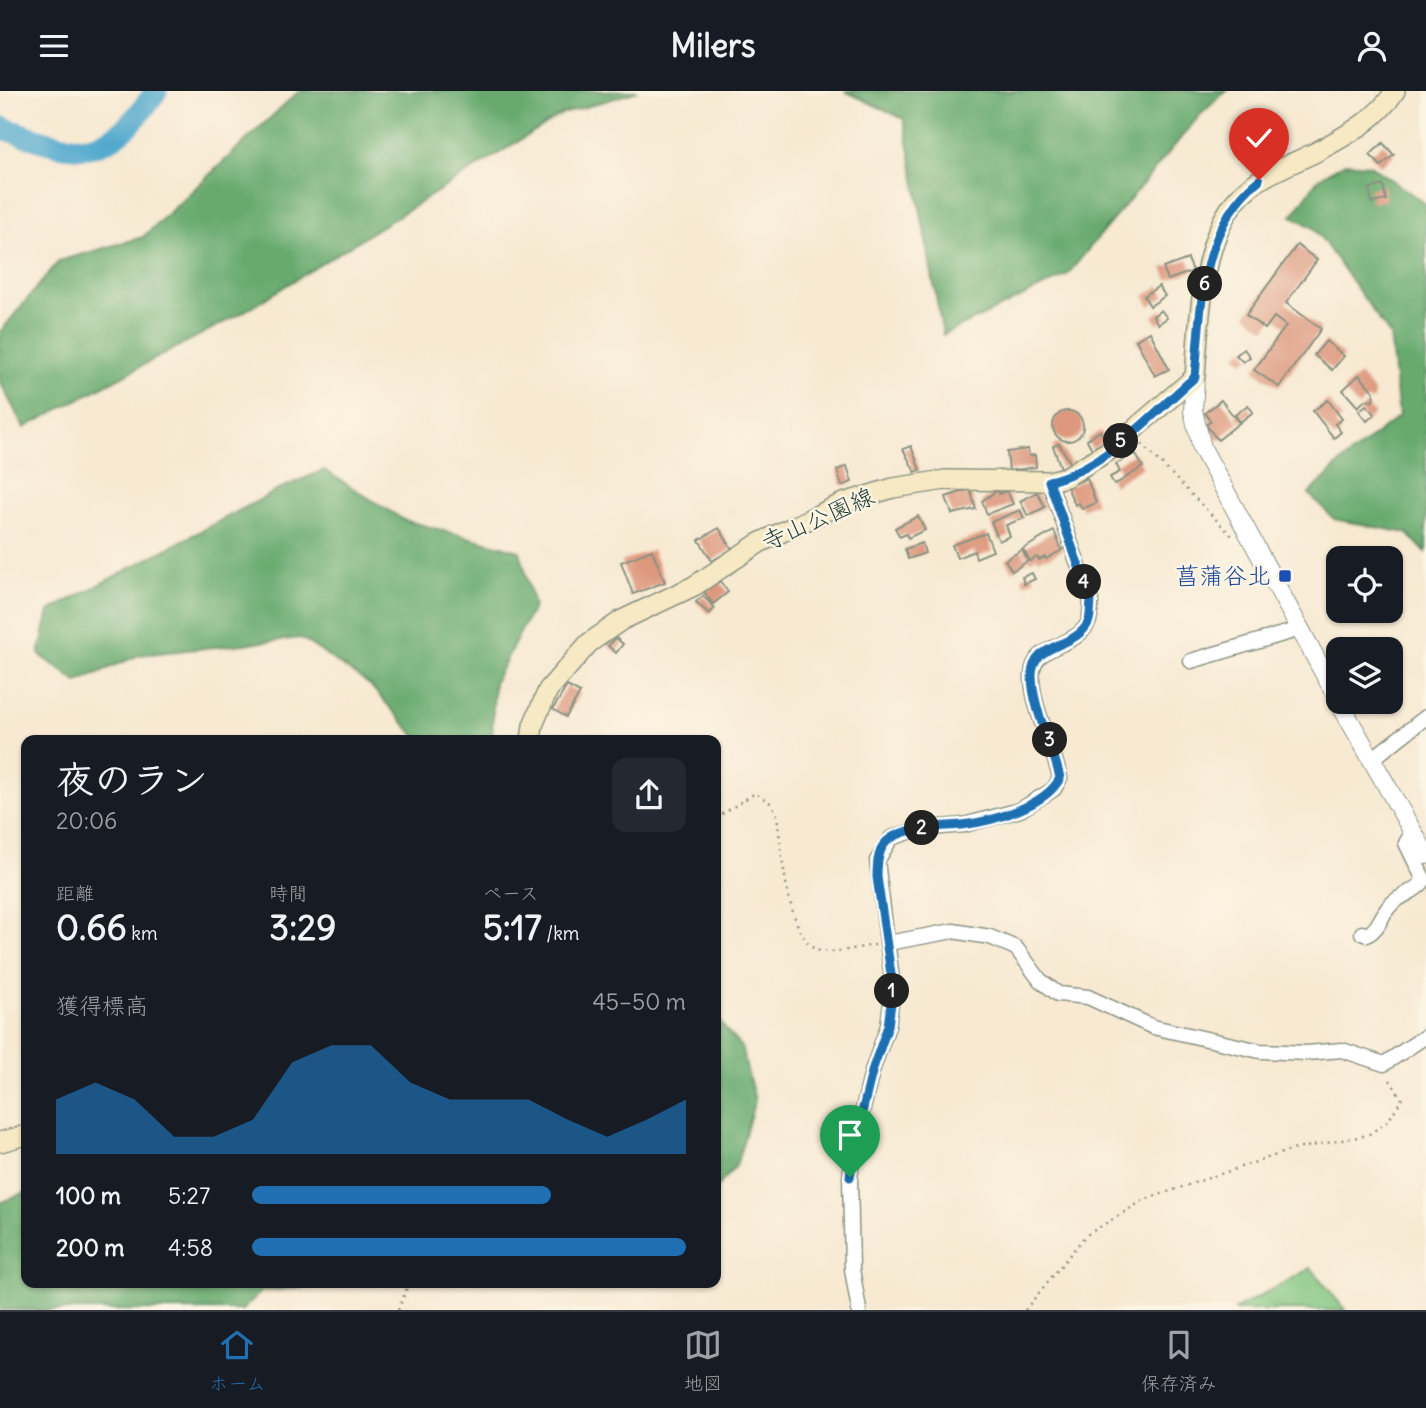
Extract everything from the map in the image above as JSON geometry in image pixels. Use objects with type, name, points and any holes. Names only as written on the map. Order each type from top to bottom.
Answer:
[{"type":"main road","points":[[1195,377],[1209,263],[1220,227],[1238,197],[1259,180],[1345,137],[1385,107],[1395,91]]},
{"type":"main road","name":"寺山公園線","points":[[532,735],[533,725],[548,690],[589,643],[622,619],[694,586],[784,529],[843,503],[893,488],[964,479],[1049,481],[1066,477],[1110,450],[1195,377]]},
{"type":"main road","points":[[0,1142],[21,1136]]},
{"type":"street","points":[[1195,377],[1193,411],[1202,448],[1326,677]]},
{"type":"street","points":[[859,1310],[852,1269],[850,1177],[861,1116],[888,1026],[893,988],[877,861],[891,838],[919,829],[964,825],[1020,810],[1054,789],[1060,778],[1038,706],[1032,679],[1033,663],[1042,653],[1083,630],[1088,622],[1091,601],[1049,481]]},
{"type":"street","points":[[1191,661],[1300,629]]},
{"type":"street","points":[[1346,714],[1426,855]]},
{"type":"street","points":[[1371,760],[1426,717]]},
{"type":"street","points":[[1362,933],[1367,935],[1376,930],[1388,907],[1420,886],[1424,880],[1406,843],[1412,833]]},
{"type":"street","points":[[888,943],[953,931],[990,937],[1016,948],[1040,980],[1058,995],[1088,997],[1153,1027],[1260,1051],[1307,1053],[1342,1050],[1384,1064],[1426,1036]]},
{"type":"path","points":[[1139,441],[1235,539]]},
{"type":"path","points":[[721,815],[755,793],[772,804],[777,814],[786,884],[800,930],[808,944],[821,951],[888,943]]},
{"type":"path","points":[[1025,1310],[1085,1236],[1144,1200],[1290,1150],[1354,1140],[1378,1129],[1399,1108],[1402,1099],[1388,1078],[1384,1064]]},
{"type":"path","points":[[397,1310],[407,1288]]},
{"type":"green space","points":[[299,91],[638,91],[562,114],[242,313],[24,428],[0,382],[0,332],[59,261],[143,237]]},
{"type":"green space","points":[[845,91],[1226,91],[1199,116],[1067,275],[943,335],[904,119]]},
{"type":"green space","points":[[1345,163],[1370,165],[1426,204],[1426,553],[1407,533],[1334,519],[1309,494],[1340,463],[1399,416],[1390,335],[1314,228],[1292,216],[1319,178]]},
{"type":"green space","points":[[324,470],[404,520],[520,551],[534,606],[494,683],[492,735],[415,735],[370,685],[301,638],[139,655],[77,682],[39,654],[49,611],[284,487]]},
{"type":"green space","points":[[721,1024],[741,1047],[755,1100],[736,1166],[721,1182]]},
{"type":"green space","points":[[21,1194],[21,1288],[299,1288],[262,1291],[242,1310],[0,1310],[0,1203]]},
{"type":"green space","points":[[1311,1268],[1345,1310],[1234,1310]]},
{"type":"building","points":[[1383,143],[1394,155],[1381,166],[1370,155]]},
{"type":"building","points":[[1383,185],[1386,200],[1372,203],[1369,189]]},
{"type":"building","points":[[1297,245],[1317,260],[1286,303],[1321,329],[1279,387],[1254,370],[1286,326],[1274,317],[1265,329],[1246,315]]},
{"type":"building","points":[[1188,259],[1193,271],[1168,280],[1163,268]]},
{"type":"building","points":[[1159,286],[1165,296],[1150,306],[1144,296]]},
{"type":"building","points":[[1161,310],[1167,318],[1158,324],[1153,316]]},
{"type":"building","points":[[1150,332],[1169,369],[1155,376],[1136,340]]},
{"type":"building","points":[[1326,341],[1344,356],[1332,370],[1314,355]]},
{"type":"building","points":[[1244,349],[1250,357],[1243,362],[1236,355]]},
{"type":"building","points":[[1359,375],[1374,392],[1373,401],[1365,400],[1358,407],[1343,390]]},
{"type":"building","points":[[1221,400],[1239,423],[1218,440],[1206,425],[1211,421],[1205,413]]},
{"type":"building","points":[[1328,400],[1342,419],[1335,424],[1341,432],[1334,438],[1313,411]]},
{"type":"building","points":[[1248,405],[1253,412],[1240,422],[1235,415]]},
{"type":"building","points":[[1366,405],[1375,414],[1367,421],[1359,411]]},
{"type":"building","points":[[1068,411],[1074,412],[1082,420],[1082,432],[1074,440],[1068,441],[1062,440],[1054,432],[1053,426],[1054,420],[1062,412]]},
{"type":"building","points":[[1100,431],[1106,440],[1092,449],[1087,440]]},
{"type":"building","points":[[1059,444],[1071,464],[1061,468],[1053,446]]},
{"type":"building","points":[[911,446],[920,470],[915,472],[903,449]]},
{"type":"building","points":[[1028,449],[1029,456],[1035,455],[1036,467],[1009,471],[1007,452]]},
{"type":"building","points":[[1135,453],[1143,467],[1114,485],[1110,477],[1120,472],[1116,464]]},
{"type":"building","points":[[847,466],[852,482],[842,486],[837,470]]},
{"type":"building","points":[[1087,478],[1096,503],[1082,509],[1079,503],[1075,505],[1067,487]]},
{"type":"building","points":[[970,489],[976,509],[952,514],[946,497]]},
{"type":"building","points":[[998,490],[999,494],[1007,491],[1013,504],[987,514],[982,501]]},
{"type":"building","points":[[1037,492],[1045,507],[1028,516],[1020,501]]},
{"type":"building","points":[[1020,510],[1024,518],[1006,525],[1010,536],[999,541],[991,522]]},
{"type":"building","points":[[918,516],[925,530],[908,538],[906,534],[900,537],[895,528]]},
{"type":"building","points":[[719,528],[732,549],[712,561],[699,540]]},
{"type":"building","points":[[1054,531],[1062,550],[1046,559],[1045,557],[1039,560],[1037,557],[1030,561],[1023,549]]},
{"type":"building","points":[[986,533],[993,551],[976,558],[974,551],[957,558],[952,545]]},
{"type":"building","points":[[922,543],[925,553],[908,559],[905,549]]},
{"type":"building","points":[[652,550],[665,582],[633,594],[621,562]]},
{"type":"building","points":[[1022,550],[1028,561],[1012,571],[1005,560]]},
{"type":"building","points":[[1032,573],[1035,579],[1024,584],[1022,577]]},
{"type":"building","points":[[720,581],[728,592],[713,604],[704,592]]},
{"type":"building","points":[[703,596],[715,608],[709,614],[696,602]]},
{"type":"building","points":[[616,638],[623,644],[616,653],[608,646]]},
{"type":"building","points":[[567,686],[580,693],[566,717],[553,709]]},
{"type":"waterway","points":[[0,127],[50,143],[88,147],[105,142],[121,132],[156,91]]},
{"type":"place","name":"菖蒲谷北","points":[[1285,576]]},
{"type":"route","points":[[850,1177],[855,1141],[873,1068],[888,1026],[893,988],[877,861],[891,838],[926,827],[964,825],[1020,810],[1054,789],[1060,778],[1038,706],[1032,679],[1033,663],[1042,653],[1083,630],[1088,622],[1091,601],[1052,497],[1049,481],[1066,477],[1110,450],[1195,377],[1200,314],[1214,243],[1238,197],[1259,180]]}]
